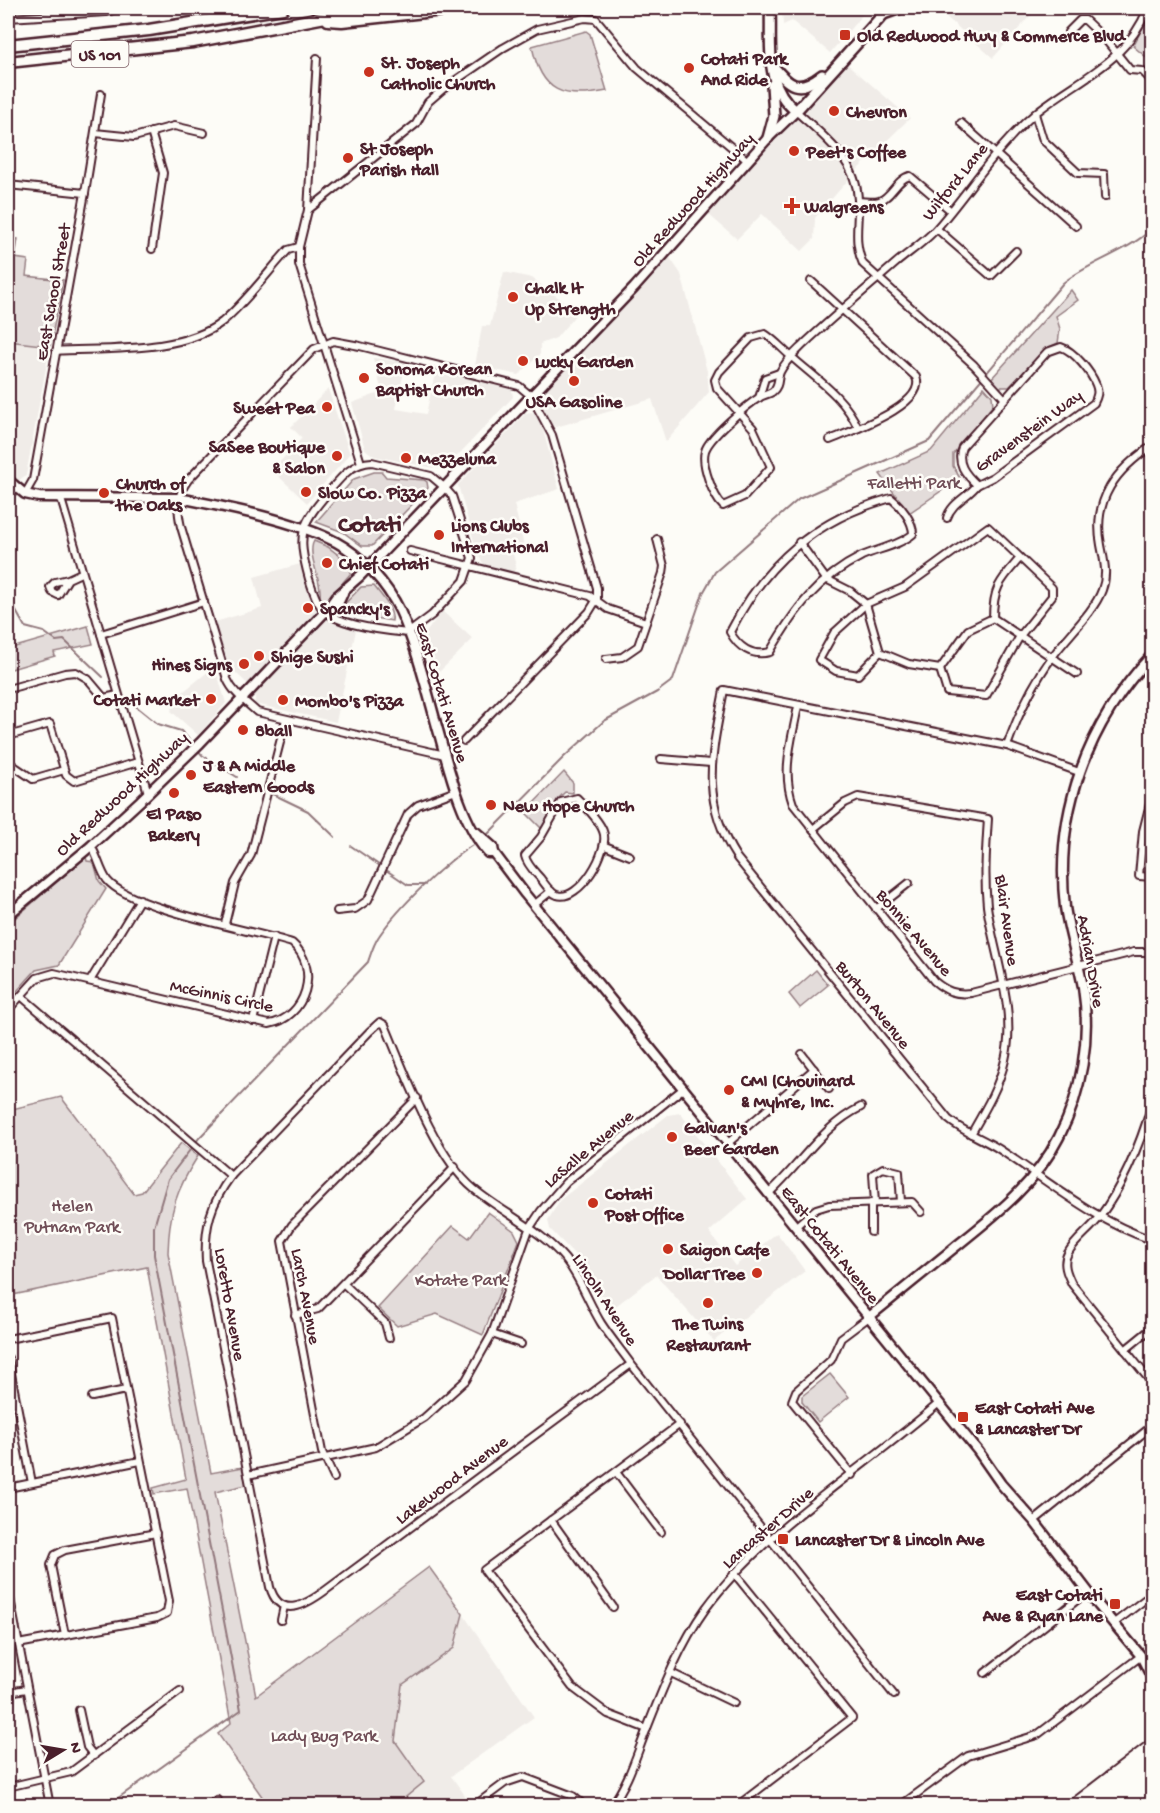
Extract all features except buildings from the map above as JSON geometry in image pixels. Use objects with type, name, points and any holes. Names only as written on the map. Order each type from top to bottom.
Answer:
[{"type":"highway","name":"US 101","points":[[8,45],[149,30],[283,8]]},
{"type":"highway","name":"US 101","points":[[8,62],[137,50],[373,8]]},
{"type":"highway","points":[[315,19],[342,21],[461,8]]},
{"type":"main road","points":[[768,138],[774,116],[770,8]]},
{"type":"main road","name":"Old Redwood Highway","points":[[8,915],[91,846],[192,752],[325,612],[336,608],[343,593],[634,288],[768,138],[796,111],[889,8]]},
{"type":"main road","points":[[882,15],[902,8]]},
{"type":"main road","points":[[771,63],[789,83],[799,87],[811,83],[841,61]]},
{"type":"main road","points":[[772,74],[779,95],[796,111]]},
{"type":"main road","points":[[8,480],[25,494]]},
{"type":"main road","name":"East Cotati Avenue","points":[[25,494],[61,499],[179,498],[305,530],[336,542],[368,568],[399,609],[456,791],[476,832],[939,1403],[1001,1484],[1034,1521],[1113,1624],[1142,1656],[1152,1678]]},
{"type":"main road","name":"Adrian Drive","points":[[869,1317],[1010,1202],[1034,1175],[1058,1138],[1072,1106],[1081,1071],[1085,1037],[1085,1005],[1065,908],[1063,872],[1066,829],[1079,772],[1097,729],[1114,702],[1152,655]]},
{"type":"main road","name":"East Cotati Avenue","points":[[1142,1656],[1152,1661]]},
{"type":"street","points":[[8,18],[107,12],[119,8]]},
{"type":"street","name":"Wilford Lane","points":[[759,398],[765,378],[779,373],[791,357],[840,309],[937,229],[996,152],[1035,114],[1101,70],[1118,55],[1142,22],[1148,8]]},
{"type":"street","points":[[308,210],[416,124],[428,102],[457,79],[537,29],[585,18],[596,19],[637,68],[748,162]]},
{"type":"street","points":[[1068,32],[1080,20],[1085,20],[1105,39],[1130,70],[1142,71],[1152,81]]},
{"type":"street","points":[[317,58],[308,210],[299,248],[299,264],[361,463]]},
{"type":"street","name":"East School Street","points":[[25,494],[33,480],[101,94]]},
{"type":"street","points":[[796,111],[848,162],[857,187],[856,241],[863,264],[1004,398]]},
{"type":"street","points":[[1035,114],[1042,140],[1078,173],[1104,174],[1105,197]]},
{"type":"street","points":[[961,123],[1076,226]]},
{"type":"street","points":[[95,133],[134,137],[174,126],[204,133]]},
{"type":"street","points":[[151,132],[163,173],[152,249]]},
{"type":"street","points":[[858,201],[878,201],[888,196],[905,177],[910,176],[950,210]]},
{"type":"street","points":[[8,185],[85,193]]},
{"type":"street","points":[[937,229],[991,276],[1016,250]]},
{"type":"street","points":[[57,351],[128,347],[193,339],[223,321],[288,250],[299,248]]},
{"type":"street","points":[[811,281],[916,377],[918,383],[916,391],[903,406],[830,440]]},
{"type":"street","points":[[739,414],[717,388],[715,380],[719,372],[751,338],[760,334],[773,339],[842,401],[858,428]]},
{"type":"street","points":[[445,755],[257,712],[231,688],[227,679],[181,527],[177,509],[179,498],[188,480],[314,349],[324,344],[333,341],[360,346],[519,386],[531,396],[552,435],[597,588],[597,599],[589,612],[464,741]]},
{"type":"street","name":"Gravenstein Way","points":[[1061,347],[1070,350],[1096,384],[1098,394],[1094,403],[993,477],[977,485],[959,463],[958,457],[962,447],[1004,398],[1047,352],[1061,347]]},
{"type":"street","name":"Wilford Lane","points":[[739,414],[753,428],[771,467],[745,496],[723,506],[716,499],[706,465],[705,451],[713,439],[739,414],[759,398],[773,392],[779,382],[779,373]]},
{"type":"street","points":[[1007,746],[1027,700],[1052,657],[1097,602],[1103,588],[1106,567],[1100,543],[1099,522],[1102,506],[1116,475],[1152,446]]},
{"type":"street","points":[[361,463],[375,463],[431,476],[444,487],[452,496],[472,558],[465,581],[432,615],[408,633],[340,620],[325,612],[313,593],[301,548],[311,512],[345,473],[361,463]]},
{"type":"street","points":[[947,518],[954,506],[971,494],[977,485]]},
{"type":"street","points":[[891,498],[897,503],[912,526],[913,534],[848,563],[826,579],[792,613],[770,652],[753,652],[736,642],[730,632],[755,587],[798,542],[835,518],[863,506],[891,498]]},
{"type":"street","points":[[61,499],[81,573],[148,793]]},
{"type":"street","points":[[880,652],[858,675],[836,670],[819,660],[834,633],[866,604],[904,587],[988,527],[1052,588],[1052,596],[1020,636],[986,696],[947,693],[940,669]]},
{"type":"street","points":[[606,658],[617,658],[632,652],[638,646],[664,566],[657,538]]},
{"type":"street","points":[[798,542],[826,579],[850,591],[866,604],[880,652]]},
{"type":"street","points":[[410,551],[597,599],[608,609],[646,622]]},
{"type":"street","points":[[993,618],[993,600],[997,584],[1020,558]]},
{"type":"street","points":[[68,579],[81,573]]},
{"type":"street","points":[[101,634],[204,602]]},
{"type":"street","points":[[993,618],[1077,674]]},
{"type":"street","points":[[940,669],[968,630],[993,618]]},
{"type":"street","points":[[880,652],[909,664],[940,669]]},
{"type":"street","points":[[8,689],[71,672],[82,674],[104,698],[118,695]]},
{"type":"street","name":"Burton Avenue","points":[[798,706],[724,690],[711,763],[710,789],[720,830],[737,858],[948,1119],[971,1134],[986,1140],[1034,1175],[1100,1216],[1152,1240]]},
{"type":"street","points":[[798,706],[1007,746],[1079,772]]},
{"type":"street","name":"Bonnie Avenue","points":[[798,706],[786,769],[786,786],[793,804],[934,981],[945,990],[958,995],[1003,986],[1134,952],[1152,952]]},
{"type":"street","points":[[225,924],[235,883],[251,855],[286,719]]},
{"type":"street","points":[[8,736],[50,724],[68,779],[80,780],[138,762]]},
{"type":"street","points":[[661,759],[711,763]]},
{"type":"street","points":[[8,762],[33,779],[64,770]]},
{"type":"street","points":[[337,911],[355,909],[368,900],[408,814],[418,806],[456,791]]},
{"type":"street","name":"Blair Avenue","points":[[813,830],[844,803],[858,796],[988,819],[985,862],[987,904],[1008,1023],[1006,1058],[996,1088],[971,1134]]},
{"type":"street","points":[[1152,796],[1143,831],[1139,876],[1152,877]]},
{"type":"street","points":[[577,798],[603,831],[605,846],[582,887],[564,896],[551,891],[525,856],[541,837],[561,802],[577,798]]},
{"type":"street","name":"McGinnis Circle","points":[[21,996],[37,978],[49,973],[61,973],[269,1024],[281,1022],[291,1016],[305,993],[306,964],[300,950],[292,943],[169,911],[140,899],[108,880],[100,859],[91,846]]},
{"type":"street","points":[[605,846],[630,856]]},
{"type":"street","points":[[876,909],[909,883]]},
{"type":"street","points":[[534,905],[551,891]]},
{"type":"street","points":[[90,981],[140,899]]},
{"type":"street","points":[[254,1021],[274,937]]},
{"type":"street","points":[[8,1010],[21,996],[231,1176]]},
{"type":"street","name":"Lincoln Avenue","points":[[380,1022],[386,1025],[417,1098],[441,1147],[455,1167],[472,1188],[529,1229],[564,1258],[578,1277],[600,1322],[631,1364],[894,1695]]},
{"type":"street","name":"Loretto Avenue","points":[[248,1475],[206,1261],[205,1236],[209,1218],[216,1197],[231,1176],[380,1022]]},
{"type":"street","points":[[802,1054],[829,1089]]},
{"type":"street","points":[[728,1143],[814,1069]]},
{"type":"street","name":"LaSalle Avenue","points":[[248,1475],[376,1447],[424,1418],[466,1380],[492,1334],[529,1229],[541,1210],[566,1182],[684,1088]]},
{"type":"street","name":"Larch Avenue","points":[[334,1478],[325,1459],[281,1248],[285,1234],[417,1098]]},
{"type":"street","points":[[1152,1104],[1144,1131],[1126,1174],[1100,1216],[1067,1254],[1065,1270],[1072,1284],[1152,1383]]},
{"type":"street","points":[[769,1193],[798,1164],[824,1131],[845,1115],[861,1107]]},
{"type":"street","points":[[295,1315],[318,1309],[455,1167]]},
{"type":"street","points":[[871,1232],[873,1174],[883,1168],[899,1172],[901,1202]]},
{"type":"street","points":[[796,1226],[821,1206],[912,1202],[921,1212]]},
{"type":"street","points":[[344,1284],[385,1323],[389,1338]]},
{"type":"street","points":[[8,1339],[112,1317],[169,1600],[167,1613],[157,1618],[18,1644]]},
{"type":"street","points":[[852,1475],[792,1401],[796,1391],[831,1360],[841,1338],[869,1317]]},
{"type":"street","points":[[1125,1350],[1152,1328]]},
{"type":"street","points":[[492,1334],[520,1344]]},
{"type":"street","points":[[8,1358],[32,1483]]},
{"type":"street","name":"Lakewood Avenue","points":[[284,1606],[302,1606],[326,1590],[631,1364]]},
{"type":"street","points":[[92,1397],[126,1390]]},
{"type":"street","name":"Lancaster Drive","points":[[611,1806],[629,1774],[671,1673],[700,1618],[734,1574],[771,1539],[939,1403]]},
{"type":"street","points":[[647,1729],[608,1714],[572,1687],[484,1570],[680,1425]]},
{"type":"street","points":[[1034,1521],[1152,1426]]},
{"type":"street","points":[[8,1488],[140,1461]]},
{"type":"street","points":[[616,1472],[661,1532]]},
{"type":"street","points":[[248,1475],[270,1587],[277,1602],[284,1606],[280,1620]]},
{"type":"street","points":[[551,1520],[613,1607]]},
{"type":"street","points":[[65,1635],[51,1565],[55,1555],[65,1550],[156,1533]]},
{"type":"street","points":[[734,1574],[852,1718],[736,1806]]},
{"type":"street","points":[[8,1588],[50,1806]]},
{"type":"street","points":[[985,1673],[1088,1592]]},
{"type":"street","points":[[1113,1624],[1152,1594]]},
{"type":"street","points":[[900,1806],[968,1756],[1037,1735],[1142,1656]]},
{"type":"street","points":[[671,1673],[734,1703]]},
{"type":"street","points":[[8,1692],[27,1689]]},
{"type":"street","points":[[8,1788],[71,1772],[180,1691]]},
{"type":"street","points":[[79,1710],[87,1747],[94,1756]]},
{"type":"street","points":[[474,1806],[504,1783],[524,1777],[573,1796],[585,1806]]},
{"type":"street","points":[[206,1806],[216,1800],[222,1806]]},
{"type":"shaded area","points":[[782,8],[868,8],[830,53],[792,21],[783,25]]},
{"type":"shaded area","points":[[936,8],[1037,8],[993,58]]},
{"type":"shaded area","points":[[845,62],[910,118],[857,170],[815,218],[814,239],[802,251],[762,214],[737,239],[708,214]]},
{"type":"shaded area","points":[[668,255],[681,274],[707,371],[709,392],[666,442],[652,399],[556,427],[549,422],[538,397]]},
{"type":"shaded area","points":[[504,272],[532,278],[578,312],[556,338],[540,344],[540,354],[519,375],[475,366],[482,326],[490,326]]},
{"type":"shaded area","points":[[8,341],[50,346],[26,475],[18,481],[8,473]]},
{"type":"shaded area","points":[[373,358],[406,362],[396,409],[426,414],[436,369],[509,387],[513,397],[444,470],[374,456],[365,449],[352,403],[382,392]]},
{"type":"shaded area","points":[[328,389],[350,454],[307,503],[272,470],[302,438],[291,427]]},
{"type":"shaded area","points":[[532,412],[540,419],[559,489],[514,504],[524,546],[512,549],[516,567],[513,573],[485,566],[478,555],[458,485],[526,413]]},
{"type":"shaded area","points":[[300,564],[311,602],[318,610],[249,685],[227,665],[215,622],[262,608],[254,577]]},
{"type":"shaded area","points":[[442,611],[473,639],[435,676],[422,638]]},
{"type":"shaded area","points":[[324,619],[356,630],[336,722],[255,704],[255,692]]},
{"type":"shaded area","points":[[215,666],[226,703],[198,735],[171,711],[178,696]]},
{"type":"shaded area","points":[[680,1113],[747,1199],[709,1232],[735,1266],[777,1233],[805,1271],[714,1341],[656,1275],[608,1312],[578,1258],[550,1229],[548,1220],[560,1200],[668,1115]]},
{"type":"shaded area","points":[[463,1614],[534,1717],[451,1776],[469,1801],[463,1805],[396,1805],[395,1741],[402,1685],[454,1648]]},
{"type":"green space","points":[[1152,11],[1152,62],[1133,46]]},
{"type":"green space","points":[[586,31],[590,34],[607,91],[578,94],[556,89],[541,74],[532,46]]},
{"type":"green space","points":[[8,238],[18,239],[15,258],[28,260],[26,276],[63,280],[50,346],[8,341]]},
{"type":"green space","points":[[1071,290],[1078,300],[1056,316],[1060,329],[1058,343],[1047,348],[1009,387],[999,387],[991,379]]},
{"type":"green space","name":"Falletti Park","points":[[984,387],[992,396],[993,405],[953,454],[953,466],[960,478],[909,513],[880,474],[931,451]]},
{"type":"green space","points":[[374,472],[382,472],[386,477],[424,480],[428,488],[372,546],[362,546],[343,532],[316,522],[354,479]]},
{"type":"green space","points":[[314,541],[328,547],[350,564],[351,573],[326,602],[320,598],[312,553]]},
{"type":"green space","points":[[374,586],[389,607],[392,621],[350,614],[340,617],[338,611],[361,587]]},
{"type":"green space","points":[[88,626],[93,644],[54,652],[55,656],[8,670],[8,649]]},
{"type":"green space","points":[[564,772],[573,783],[573,793],[565,792],[559,798],[542,829],[525,812]]},
{"type":"green space","points":[[86,857],[87,861],[94,862],[99,881],[106,889],[59,965],[36,970],[8,1001],[8,924]]},
{"type":"green space","points":[[816,970],[828,985],[800,1008],[789,994]]},
{"type":"green space","points":[[61,1097],[134,1194],[142,1192],[181,1143],[198,1156],[175,1202],[170,1225],[168,1253],[211,1473],[243,1467],[246,1485],[215,1492],[256,1696],[429,1567],[463,1614],[454,1648],[402,1685],[395,1741],[424,1782],[396,1805],[268,1805],[218,1734],[231,1723],[187,1488],[154,1494],[153,1488],[186,1479],[147,1267],[8,1296],[8,1110]]},
{"type":"green space","name":"Kotate Park","points":[[488,1212],[514,1231],[519,1241],[483,1335],[437,1314],[397,1326],[378,1308],[453,1226],[469,1238]]},
{"type":"green space","points":[[830,1374],[849,1397],[818,1422],[802,1402],[802,1396]]},
{"type":"waterway","points":[[486,836],[564,757],[604,721],[657,692],[673,680],[703,593],[715,572],[799,499],[929,441],[1063,283],[1130,245],[1152,229]]},
{"type":"waterway","points":[[8,597],[25,627],[44,632],[56,641],[64,640],[103,677]]},
{"type":"waterway","points":[[132,703],[158,724],[181,731],[194,745]]},
{"type":"waterway","points":[[198,750],[202,755],[237,777]]},
{"type":"waterway","points":[[256,786],[308,811],[335,837]]},
{"type":"waterway","points":[[107,1806],[241,1710],[154,1255],[154,1227],[168,1179],[199,1138],[368,962],[377,939],[398,912],[424,885],[476,843]]},
{"type":"waterway","points":[[351,846],[408,885],[425,885]]},
{"type":"railway","points":[[1062,1806],[1152,1737]]},
{"type":"place","name":"Old Redwood Hwy & Commerce Blvd","points":[[845,35]]},
{"type":"place","name":"Cotati Park And Ride","points":[[689,68]]},
{"type":"place","name":"St. Joseph Catholic Church","points":[[369,72]]},
{"type":"place","name":"Chevron","points":[[834,111]]},
{"type":"place","name":"Peet's Coffee","points":[[794,151]]},
{"type":"place","name":"St Joseph Parish Hall","points":[[348,158]]},
{"type":"place","name":"Walgreens","points":[[792,206]]},
{"type":"place","name":"Chalk It Up Strength","points":[[513,297]]},
{"type":"place","name":"Lucky Garden","points":[[523,361]]},
{"type":"place","name":"Sonoma Korean Baptist Church","points":[[364,378]]},
{"type":"place","name":"USA Gasoline","points":[[574,381]]},
{"type":"place","name":"Sweet Pea","points":[[327,407]]},
{"type":"place","name":"SaSee Boutique & Salon","points":[[337,456]]},
{"type":"place","name":"Mezzeluna","points":[[406,458]]},
{"type":"place","name":"Slow Co. Pizza","points":[[306,492]]},
{"type":"place","name":"Church of the Oaks","points":[[104,493]]},
{"type":"place","name":"Lions Clubs International","points":[[439,535]]},
{"type":"place","name":"Chief Cotati","points":[[327,563]]},
{"type":"place","name":"Spancky's","points":[[308,608]]},
{"type":"place","name":"Shige Sushi","points":[[259,656]]},
{"type":"place","name":"Hines Signs","points":[[244,664]]},
{"type":"place","name":"Cotati Market","points":[[211,699]]},
{"type":"place","name":"Mombo's Pizza","points":[[283,700]]},
{"type":"place","name":"8ball","points":[[243,730]]},
{"type":"place","name":"J & A Middle Eastern Goods","points":[[191,775]]},
{"type":"place","name":"El Paso Bakery","points":[[174,793]]},
{"type":"place","name":"New Hope Church","points":[[491,805]]},
{"type":"place","name":"CMI (Chouinard & Myhre, Inc.","points":[[729,1090]]},
{"type":"place","name":"Galvan's Beer Garden","points":[[672,1137]]},
{"type":"place","name":"Cotati Post Office","points":[[593,1203]]},
{"type":"place","name":"Saigon Cafe","points":[[668,1249]]},
{"type":"place","name":"Dollar Tree","points":[[757,1273]]},
{"type":"place","name":"The Twins Restaurant","points":[[708,1303]]},
{"type":"place","name":"East Cotati Ave & Lancaster Dr","points":[[963,1417]]},
{"type":"place","name":"Lancaster Dr & Lincoln Ave","points":[[783,1539]]},
{"type":"place","name":"East Cotati Ave & Ryan Lane","points":[[1115,1604]]},
{"type":"district","name":"Cotati","points":[[370,523]]},
{"type":"park label","name":"Helen Putnam Park","points":[[72,1215]]},
{"type":"park label","name":"Lady Bug Park","points":[[324,1735]]}]
